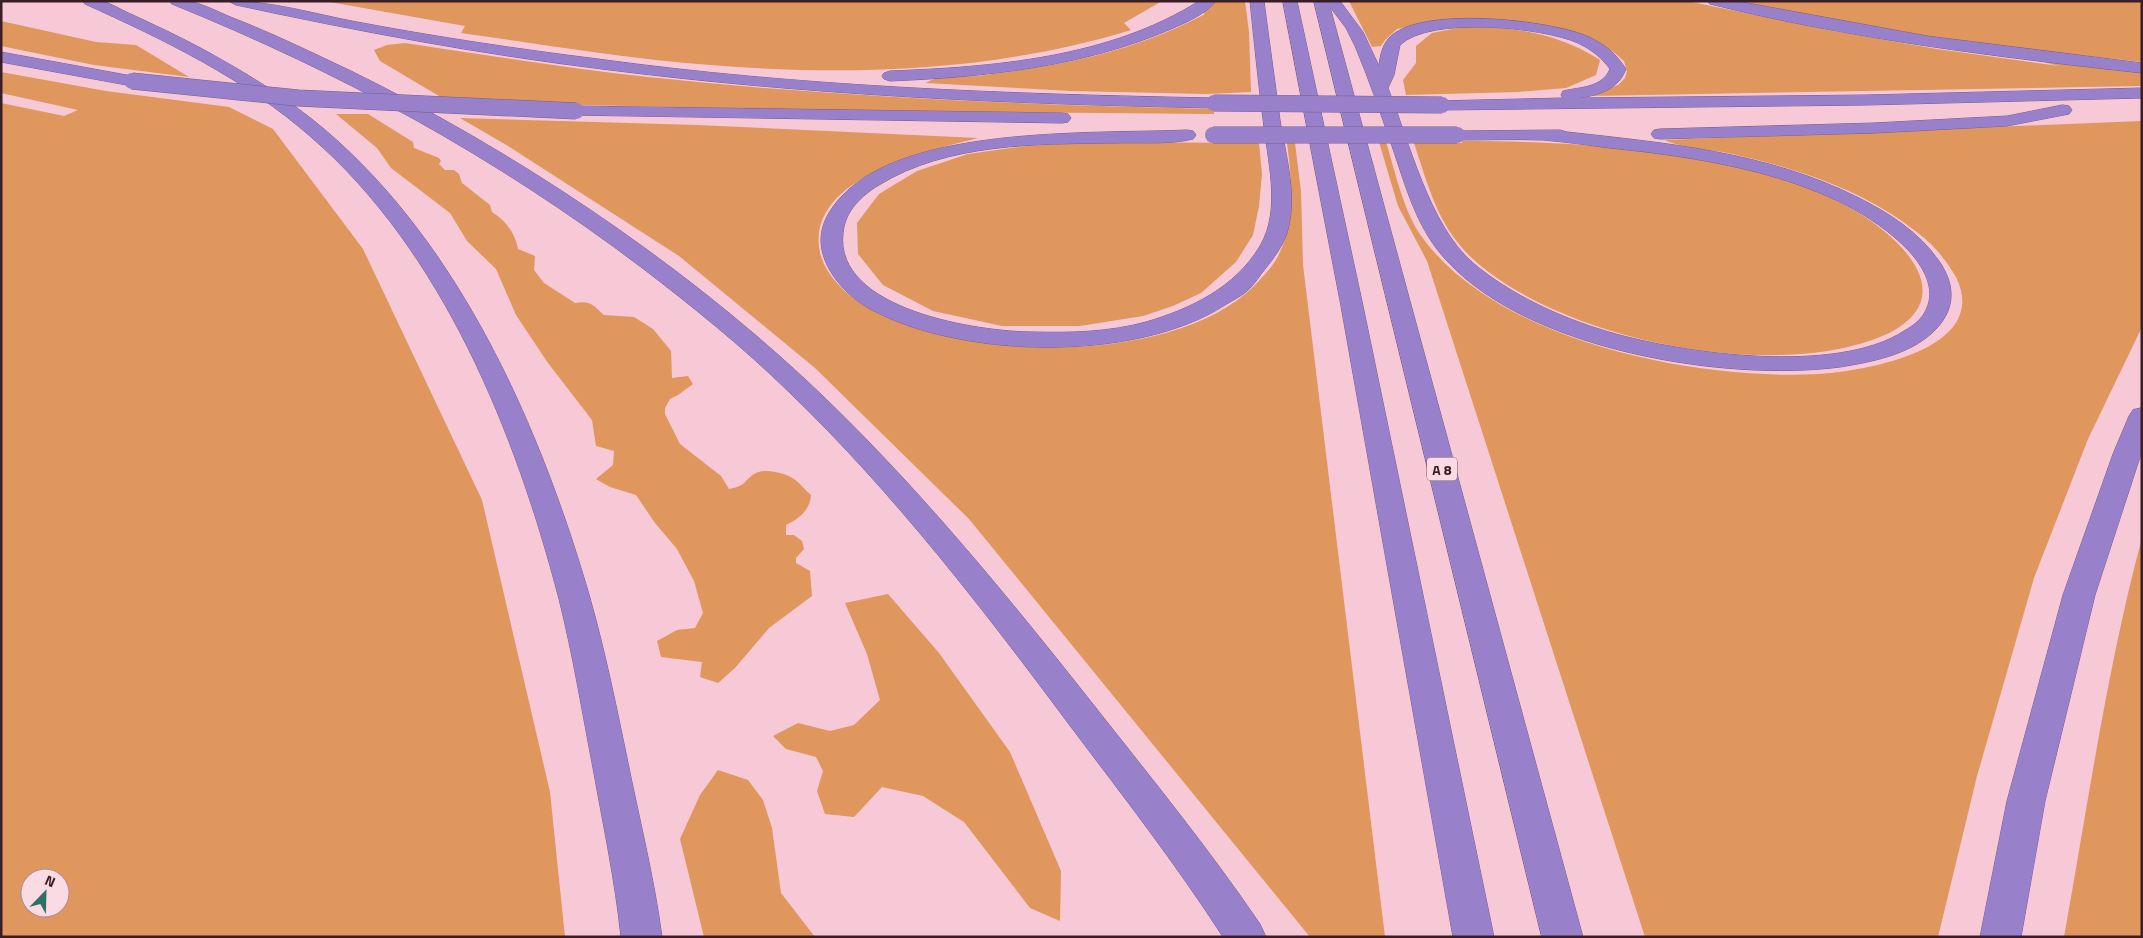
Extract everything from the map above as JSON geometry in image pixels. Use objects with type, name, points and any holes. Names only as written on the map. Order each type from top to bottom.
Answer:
[{"type":"highway","points":[[90,1],[160,32],[219,63],[278,101],[320,135],[362,177],[409,232],[449,290],[491,372],[534,472],[577,606],[596,690],[642,937]]},
{"type":"highway","points":[[178,1],[266,38],[436,122],[512,168],[607,230],[717,314],[816,404],[917,512],[1045,666],[1217,892],[1246,937]]},
{"type":"highway","points":[[236,1],[450,44],[643,70],[764,83],[870,91],[1047,99],[1204,122]]},
{"type":"highway","points":[[643,70],[843,78],[912,76],[973,70],[1038,61],[1100,48],[1168,25],[1196,11],[1209,1]]},
{"type":"highway","points":[[1204,122],[992,145],[940,154],[907,165],[877,178],[853,195],[834,219],[830,242],[835,263],[852,286],[880,305],[919,322],[966,334],[1012,339],[1092,338],[1124,334],[1185,318],[1221,301],[1246,282],[1270,250],[1279,226],[1281,176],[1274,143],[1256,1]]},
{"type":"highway","points":[[1290,1],[1348,287],[1474,937]]},
{"type":"highway","name":"A 8","points":[[1321,1],[1563,937]]},
{"type":"highway","points":[[1164,120],[1204,122],[1449,120],[1543,135],[1661,147],[1717,156],[1778,172],[1832,192],[1854,202],[1896,228],[1926,256],[1936,272],[1942,300],[1937,312],[1930,322],[1900,345],[1864,355],[1808,364],[1740,363],[1680,356],[1607,339],[1567,325],[1526,307],[1501,293],[1466,268],[1441,241],[1424,212],[1380,87],[1356,31],[1332,1]]},
{"type":"highway","points":[[1715,1],[1826,24],[1941,44],[2142,68]]},
{"type":"highway","points":[[1380,87],[1386,73],[1389,49],[1394,41],[1406,33],[1445,23],[1490,22],[1542,29],[1585,42],[1605,53],[1616,64],[1616,75],[1612,80],[1604,86],[1587,92],[1547,98],[1524,105],[1449,120]]},
{"type":"highway","points":[[1,57],[132,81],[222,91],[347,101],[576,111],[1075,118]]},
{"type":"highway","points":[[1524,105],[1867,100],[2142,93]]},
{"type":"highway","points":[[601,111],[728,120],[963,130],[1204,122],[1727,118],[2142,108]]},
{"type":"highway","points":[[1543,135],[1874,128],[2007,121],[2063,110]]},
{"type":"highway","points":[[2000,937],[2026,801],[2079,595],[2127,454],[2142,416]]},
{"type":"shaded area","points":[[324,1],[1162,1],[1124,23],[1131,30],[1073,45],[1014,57],[955,65],[836,70],[716,66],[607,54],[461,33],[465,26]]},
{"type":"shaded area","points":[[1216,1],[1245,1],[1249,32],[1251,92],[1207,94],[1071,91],[926,83],[944,77],[978,76],[1087,58],[1148,40],[1168,32],[1205,14],[1201,12]]},
{"type":"shaded area","points":[[1349,1],[1687,1],[1833,31],[1937,49],[2059,66],[2039,61],[2142,72],[2142,86],[1590,96],[1618,85],[1625,78],[1627,71],[1624,61],[1612,51],[1595,42],[1489,19],[1459,19],[1429,22],[1397,29],[1381,46],[1372,47]]},
{"type":"shaded area","points":[[1735,1],[2142,1],[2142,62],[1946,40]]},
{"type":"shaded area","points":[[1,21],[96,42],[136,45],[189,77],[94,65],[1,46]]},
{"type":"shaded area","points":[[1463,27],[1517,30],[1551,37],[1568,43],[1600,60],[1596,75],[1566,88],[1518,92],[1406,95],[1403,80],[1416,63],[1416,46],[1432,33]]},
{"type":"shaded area","points":[[405,43],[587,70],[719,84],[931,99],[1214,109],[1214,114],[857,111],[582,105],[444,99],[380,61],[374,50],[387,45]]},
{"type":"shaded area","points":[[1,72],[106,91],[229,107],[273,129],[363,249],[482,500],[550,792],[565,937],[1,937],[1,103],[64,116],[78,110],[1,93]]},
{"type":"shaded area","points":[[336,114],[368,114],[413,142],[414,148],[439,158],[441,161],[439,164],[445,170],[454,170],[459,174],[462,183],[490,205],[492,212],[502,219],[515,238],[518,249],[535,256],[534,270],[544,283],[575,303],[588,303],[604,315],[634,317],[653,329],[671,351],[672,378],[688,376],[693,384],[670,399],[665,408],[665,414],[680,444],[721,476],[729,489],[743,484],[756,473],[770,471],[790,477],[811,495],[806,510],[786,525],[786,535],[794,535],[802,541],[804,549],[796,558],[796,563],[810,571],[812,596],[769,628],[735,668],[718,683],[700,677],[702,662],[661,657],[657,641],[677,630],[695,628],[703,613],[694,581],[677,549],[655,523],[636,495],[610,487],[596,479],[613,465],[614,451],[596,446],[592,420],[548,363],[516,315],[496,269],[467,241],[450,213],[391,168],[377,148]]},
{"type":"shaded area","points":[[460,118],[697,125],[978,138],[904,159],[877,171],[853,185],[833,202],[821,222],[819,247],[825,265],[835,281],[865,306],[906,325],[954,338],[1008,346],[1064,347],[1120,343],[1172,331],[1218,312],[1254,286],[1275,262],[1280,252],[1288,226],[1291,198],[1287,143],[1295,143],[1301,191],[1303,265],[1385,937],[1310,937],[969,519],[815,368],[679,256],[508,146]]},
{"type":"shaded area","points":[[2142,121],[2142,327],[2088,439],[2034,578],[1977,776],[1938,937],[1645,937],[1427,261],[1398,206],[1379,142],[1386,142],[1405,204],[1422,237],[1456,273],[1499,304],[1549,328],[1603,348],[1660,361],[1716,370],[1770,374],[1819,374],[1864,368],[1892,361],[1918,352],[1940,339],[1956,323],[1962,302],[1956,277],[1944,259],[1918,233],[1898,218],[1853,193],[1781,166],[1732,154],[1678,145],[1665,140]]},
{"type":"shaded area","points":[[1462,141],[1571,144],[1633,149],[1696,158],[1757,172],[1814,191],[1864,216],[1903,249],[1920,275],[1923,290],[1922,298],[1914,314],[1907,321],[1880,337],[1861,344],[1809,353],[1762,355],[1712,352],[1662,344],[1612,331],[1565,314],[1523,294],[1486,270],[1470,257],[1458,243],[1447,228],[1439,212],[1414,143],[1462,143]]},
{"type":"shaded area","points":[[1092,142],[1259,143],[1262,174],[1259,206],[1253,235],[1236,262],[1201,293],[1173,306],[1143,316],[1080,326],[1002,326],[933,311],[883,285],[858,254],[857,223],[879,194],[917,171],[968,154],[1026,146]]},
{"type":"shaded area","points":[[2142,538],[2142,937],[2064,937],[2108,686]]},
{"type":"shaded area","points":[[888,594],[939,653],[1010,752],[1061,871],[1060,921],[1030,908],[964,822],[923,796],[882,787],[854,817],[825,814],[817,791],[823,771],[816,757],[786,749],[773,736],[798,723],[830,731],[854,725],[880,700],[867,654],[845,603]]},
{"type":"shaded area","points":[[718,770],[748,780],[763,800],[772,828],[781,893],[815,937],[704,937],[680,839],[700,795]]}]
